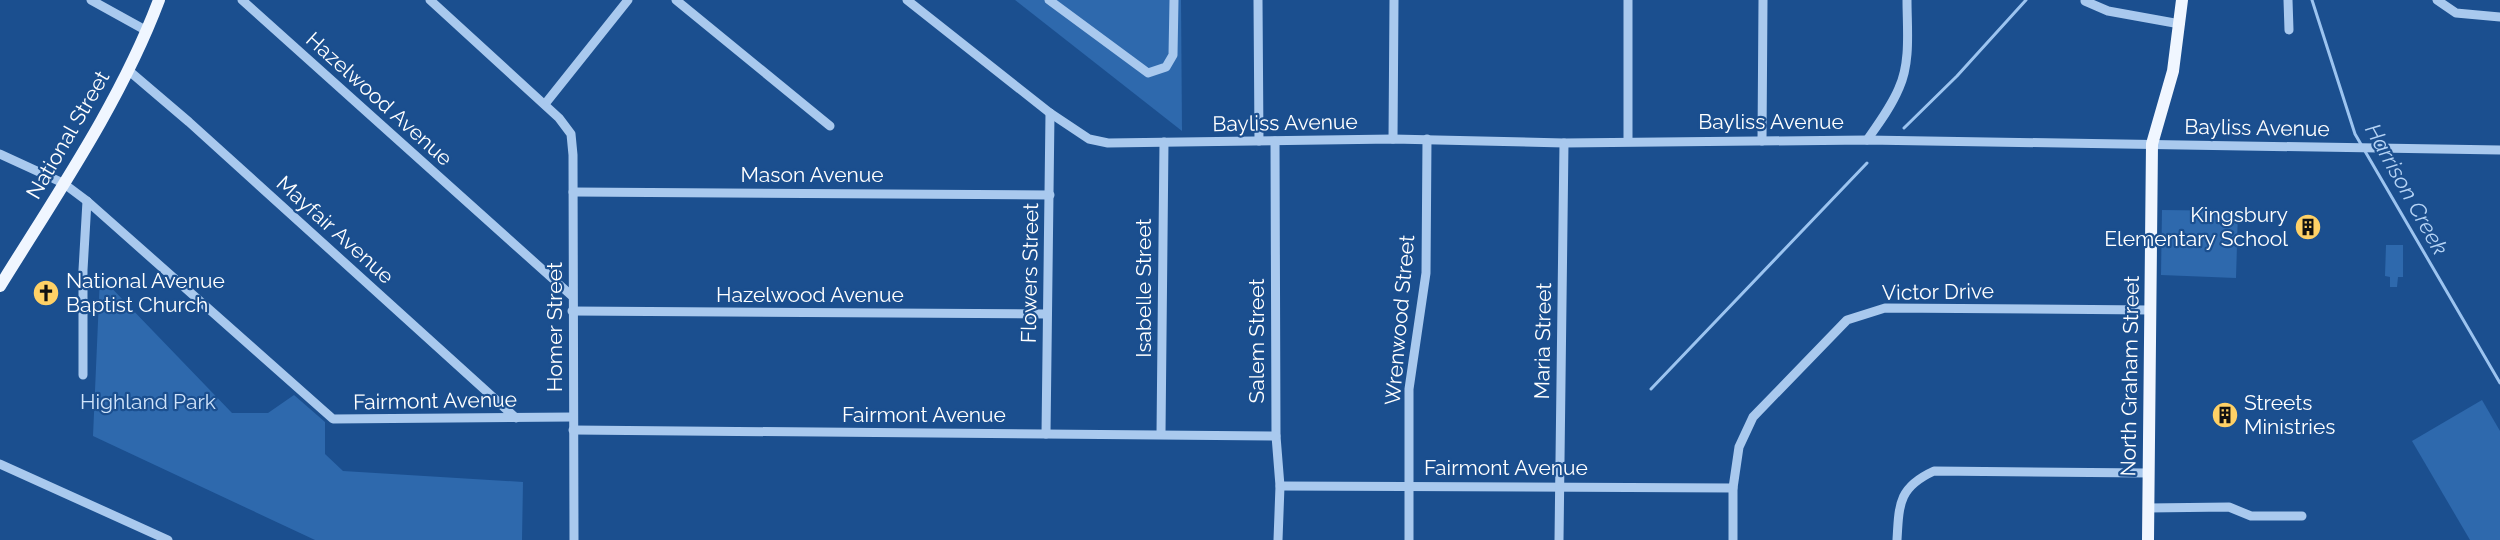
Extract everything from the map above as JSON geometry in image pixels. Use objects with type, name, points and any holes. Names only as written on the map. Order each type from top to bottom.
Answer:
[{"type":"main road","name":"National Street","points":[[0,286],[128,70],[159,0]]},
{"type":"main road","name":"North Graham Street","points":[[2148,540],[2152,144],[2173,71],[2182,0]]},
{"type":"street","points":[[91,0],[147,31]]},
{"type":"street","name":"Hazelwood Avenue","points":[[242,0],[572,296]]},
{"type":"street","points":[[430,0],[545,104],[628,0]]},
{"type":"street","points":[[676,0],[830,126]]},
{"type":"street","name":"Bayliss Avenue","points":[[907,0],[1050,113],[1089,138],[1108,143],[1393,139],[1563,143],[1867,140],[2500,150]]},
{"type":"street","points":[[1048,0],[1148,73],[1166,67],[1173,55],[1174,0]]},
{"type":"street","points":[[1258,0],[1259,141]]},
{"type":"street","points":[[1393,139],[1394,0]]},
{"type":"street","points":[[1628,0],[1628,141]]},
{"type":"street","points":[[1762,141],[1763,0]]},
{"type":"street","points":[[1867,140],[1890,107],[1900,86],[1906,61],[1907,0]]},
{"type":"street","points":[[2288,0],[2289,30]]},
{"type":"street","points":[[2437,0],[2456,14],[2500,17]]},
{"type":"street","points":[[2085,1],[2108,11],[2180,24]]},
{"type":"street","name":"Mayfair Avenue","points":[[128,70],[189,122],[516,418]]},
{"type":"street","name":"Homer Street","points":[[545,104],[560,118],[573,141],[574,540]]},
{"type":"street","name":"Flowers Street","points":[[1046,434],[1050,113]]},
{"type":"street","name":"Wrenwood Street","points":[[1409,540],[1408,389],[1421,319],[1426,273],[1427,139]]},
{"type":"street","name":"Salem Street","points":[[1275,141],[1275,436],[1280,486],[1278,540]]},
{"type":"street","name":"Isabelle Street","points":[[1161,434],[1164,142]]},
{"type":"street","name":"Maria Street","points":[[1559,540],[1563,143]]},
{"type":"street","points":[[0,153],[63,183],[87,201],[83,270],[83,375]]},
{"type":"street","name":"Mason Avenue","points":[[573,192],[1050,195]]},
{"type":"street","name":"Fairmont Avenue","points":[[87,201],[333,419],[573,417]]},
{"type":"street","name":"Victor Drive","points":[[1733,540],[1733,488],[1739,447],[1753,417],[1846,320],[1885,308],[2150,310]]},
{"type":"street","name":"Hazelwood Avenue","points":[[572,311],[1047,314]]},
{"type":"street","name":"Fairmont Avenue","points":[[573,430],[1275,436]]},
{"type":"street","points":[[0,464],[168,540]]},
{"type":"street","points":[[1897,540],[1902,497],[1914,480],[1934,471],[2148,473]]},
{"type":"street","name":"Fairmont Avenue","points":[[1280,486],[1560,485],[1733,488]]},
{"type":"street","points":[[2148,508],[2229,507],[2251,516],[2302,516]]},
{"type":"green space","points":[[1015,0],[1181,0],[1182,131]]},
{"type":"green space","points":[[2162,210],[2238,211],[2236,278],[2161,275]]},
{"type":"green space","points":[[2386,245],[2403,245],[2403,277],[2398,277],[2397,287],[2390,287],[2390,277],[2385,276]]},
{"type":"green space","name":"Highland Park","points":[[100,276],[232,413],[268,413],[294,395],[325,422],[325,454],[343,471],[523,482],[522,540],[315,540],[93,436]]},
{"type":"green space","points":[[2482,400],[2500,431],[2500,540],[2470,540],[2412,441]]},
{"type":"waterway","points":[[1904,128],[1957,76],[2026,0]]},
{"type":"waterway","name":"Harrison Creek","points":[[2312,0],[2355,134],[2500,383]]},
{"type":"waterway","points":[[1651,389],[1867,163]]},
{"type":"place","name":"Kingsbury Elementary School","points":[[2308,227]]},
{"type":"place","name":"National Avenue Baptist Church","points":[[46,293]]},
{"type":"place","name":"Streets Ministries","points":[[2225,415]]}]
